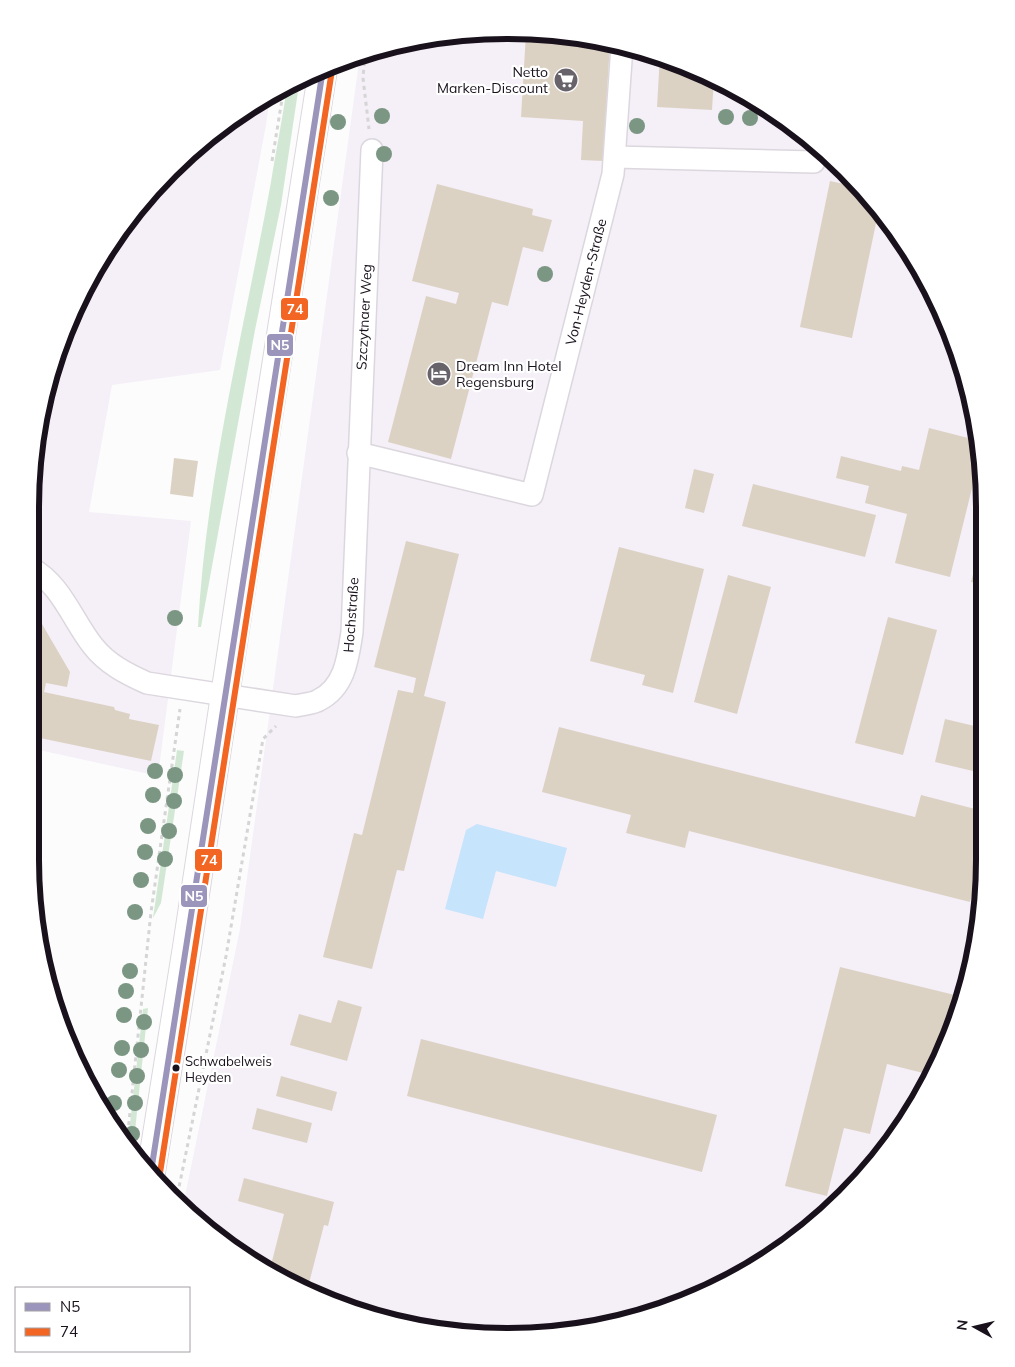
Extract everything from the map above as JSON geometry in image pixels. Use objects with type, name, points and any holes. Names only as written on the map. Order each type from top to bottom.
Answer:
[{"type":"main road","points":[[152,1165],[322,77]]},
{"type":"street","name":"Von-Heyden-Straße","points":[[358,452],[532,496],[613,174],[622,53]]},
{"type":"street","name":"Szczytnaer Weg","points":[[357,483],[372,150]]},
{"type":"street","points":[[615,157],[814,162]]},
{"type":"street","name":"Hochstraße","points":[[39,574],[54,586],[94,647],[109,662],[147,683],[296,706],[319,700],[335,688],[346,668],[352,632],[357,483]]},
{"type":"path","points":[[364,62],[363,78],[372,150]]},
{"type":"path","points":[[272,161],[282,97]]},
{"type":"path","points":[[127,1132],[151,912],[183,689]]},
{"type":"path","points":[[178,1193],[226,956],[263,739],[296,706]]},
{"type":"shaded area","points":[[508,39],[569,43],[629,55],[687,74],[715,87],[768,118],[817,155],[839,176],[860,198],[897,247],[928,300],[941,328],[960,386],[972,446],[976,508],[976,859],[972,921],[960,981],[941,1039],[928,1067],[897,1120],[860,1169],[817,1212],[768,1249],[715,1280],[687,1293],[629,1312],[599,1319],[538,1327],[477,1327],[446,1324],[386,1312],[328,1293],[273,1265],[222,1231],[184,1199],[240,929],[359,63],[386,55],[446,43]]},
{"type":"shaded area","points":[[269,105],[220,370],[112,385],[89,512],[191,521],[158,776],[39,750],[39,508],[43,446],[55,386],[74,328],[87,300],[118,247],[155,198],[198,155],[247,118]]},
{"type":"green space","points":[[299,88],[281,205],[255,330],[201,627],[198,627],[202,571],[217,459],[286,95]]},
{"type":"green space","points":[[177,750],[184,751],[161,903],[153,918]]},
{"type":"green space","points":[[148,1008],[134,1142],[129,1135],[143,1009]]},
{"type":"water","points":[[477,824],[567,848],[556,887],[496,871],[483,919],[445,909],[466,830]]},
{"type":"building","name":"Netto Marken-Discount","points":[[526,40],[569,43],[610,50],[603,161],[581,160],[583,121],[521,117]]},
{"type":"building","points":[[659,65],[714,86],[712,110],[657,107]]},
{"type":"building","points":[[830,181],[847,185],[877,219],[852,338],[800,327]]},
{"type":"building","name":"Dream Inn Hotel Regensburg","points":[[437,184],[533,209],[532,215],[552,220],[543,252],[523,247],[508,306],[492,302],[451,459],[388,442],[426,296],[456,304],[459,293],[412,281]]},
{"type":"building","points":[[929,428],[971,439],[975,476],[950,577],[895,563],[907,514],[865,503],[869,486],[836,478],[841,456],[901,471],[902,466],[919,470]]},
{"type":"building","points":[[174,458],[198,461],[193,497],[170,494]]},
{"type":"building","points":[[694,469],[714,474],[704,513],[685,508]]},
{"type":"building","points":[[753,484],[876,515],[865,557],[742,526]]},
{"type":"building","points":[[406,541],[459,554],[424,696],[446,702],[404,871],[397,870],[372,969],[323,957],[354,833],[362,835],[398,690],[413,693],[416,678],[374,667]]},
{"type":"building","points":[[619,547],[704,569],[673,693],[642,685],[645,675],[590,661]]},
{"type":"building","points":[[976,562],[976,583],[971,582]]},
{"type":"building","points":[[728,575],[771,587],[737,714],[694,702]]},
{"type":"building","points":[[888,617],[937,630],[903,755],[855,743]]},
{"type":"building","points":[[39,624],[42,624],[70,672],[67,687],[46,683],[44,692],[114,707],[115,710],[130,714],[129,719],[159,725],[151,761],[39,738],[39,717],[42,702],[39,701]]},
{"type":"building","points":[[945,719],[976,726],[976,772],[935,762]]},
{"type":"building","points":[[559,727],[915,817],[921,795],[976,809],[975,883],[970,902],[689,831],[685,848],[626,833],[631,815],[542,792]]},
{"type":"building","points":[[840,967],[956,995],[941,1039],[924,1073],[887,1064],[870,1134],[844,1128],[827,1196],[785,1186]]},
{"type":"building","points":[[338,1000],[362,1007],[347,1061],[290,1045],[299,1014],[331,1023]]},
{"type":"building","points":[[421,1039],[717,1115],[702,1172],[407,1096]]},
{"type":"building","points":[[281,1076],[337,1092],[332,1111],[276,1096]]},
{"type":"building","points":[[257,1108],[312,1123],[307,1143],[252,1129]]},
{"type":"building","points":[[244,1178],[334,1202],[328,1226],[324,1225],[309,1284],[271,1264],[284,1214],[238,1201]]},
{"type":"transit line","name":"74","points":[[160,1173],[332,73]]},
{"type":"transit line","name":"N5","points":[[152,1165],[322,77]]},
{"type":"place","name":"Netto Marken-Discount","points":[[566,80]]},
{"type":"place","name":"Dream Inn Hotel Regensburg","points":[[439,374]]},
{"type":"place","name":"Schwabelweis Heyden","points":[[176,1068]]}]
